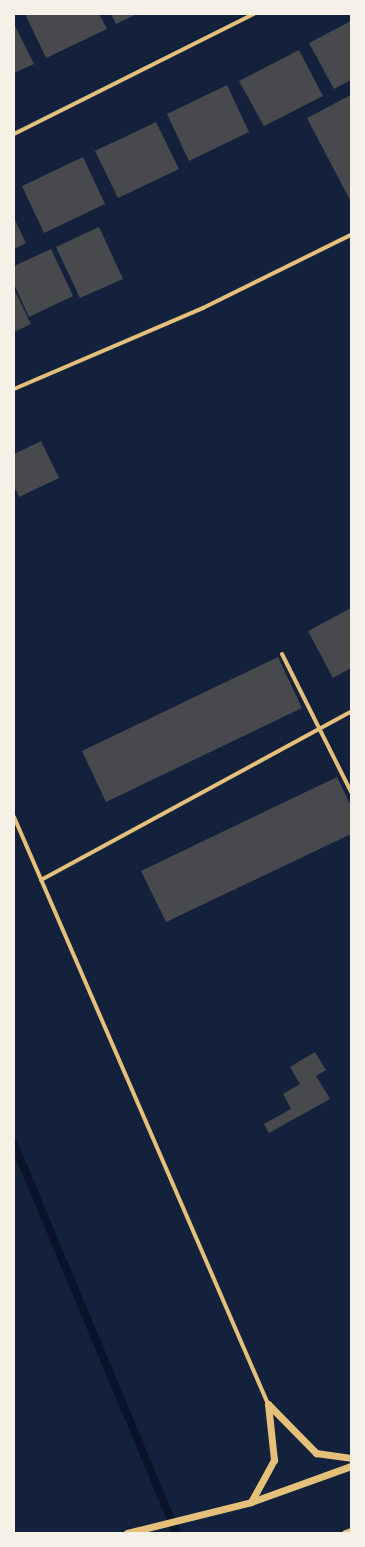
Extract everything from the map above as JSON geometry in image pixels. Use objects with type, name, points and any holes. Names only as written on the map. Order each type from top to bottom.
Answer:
[{"type":"street","points":[[14,134],[254,14]]},
{"type":"street","points":[[14,389],[203,308],[351,235]]},
{"type":"street","points":[[282,654],[351,792]]},
{"type":"street","points":[[41,880],[351,712]]},
{"type":"street","points":[[14,817],[268,1404],[274,1460],[251,1502]]},
{"type":"street","points":[[268,1404],[316,1453],[351,1458]]},
{"type":"street","points":[[127,1533],[200,1516],[251,1502],[351,1466]]},
{"type":"street","points":[[345,1533],[351,1530]]},
{"type":"building","points":[[25,14],[99,14],[107,29],[46,58]]},
{"type":"building","points":[[111,14],[137,14],[116,24]]},
{"type":"building","points":[[351,21],[351,80],[334,89],[309,43]]},
{"type":"building","points":[[14,24],[34,64],[14,73]]},
{"type":"building","points":[[299,50],[323,96],[264,126],[239,81]]},
{"type":"building","points":[[227,85],[249,132],[189,161],[167,114]]},
{"type":"building","points":[[351,95],[351,202],[307,118]]},
{"type":"building","points":[[156,122],[179,169],[118,198],[95,151]]},
{"type":"building","points":[[83,157],[105,204],[44,233],[22,186]]},
{"type":"building","points":[[14,218],[26,243],[14,249]]},
{"type":"building","points":[[99,227],[123,279],[80,298],[56,247]]},
{"type":"building","points":[[51,249],[73,296],[29,317],[14,284],[14,266]]},
{"type":"building","points":[[14,289],[31,324],[14,332]]},
{"type":"building","points":[[41,441],[59,478],[19,497],[14,486],[14,454]]},
{"type":"building","points":[[351,608],[351,668],[333,678],[308,631]]},
{"type":"building","points":[[278,657],[302,708],[106,802],[82,751]]},
{"type":"building","points":[[337,777],[351,806],[351,834],[166,922],[141,871]]},
{"type":"building","points":[[315,1052],[326,1070],[316,1076],[330,1099],[269,1133],[264,1124],[291,1109],[283,1094],[300,1084],[290,1067]]},
{"type":"waterway","points":[[14,1144],[177,1533]]}]
